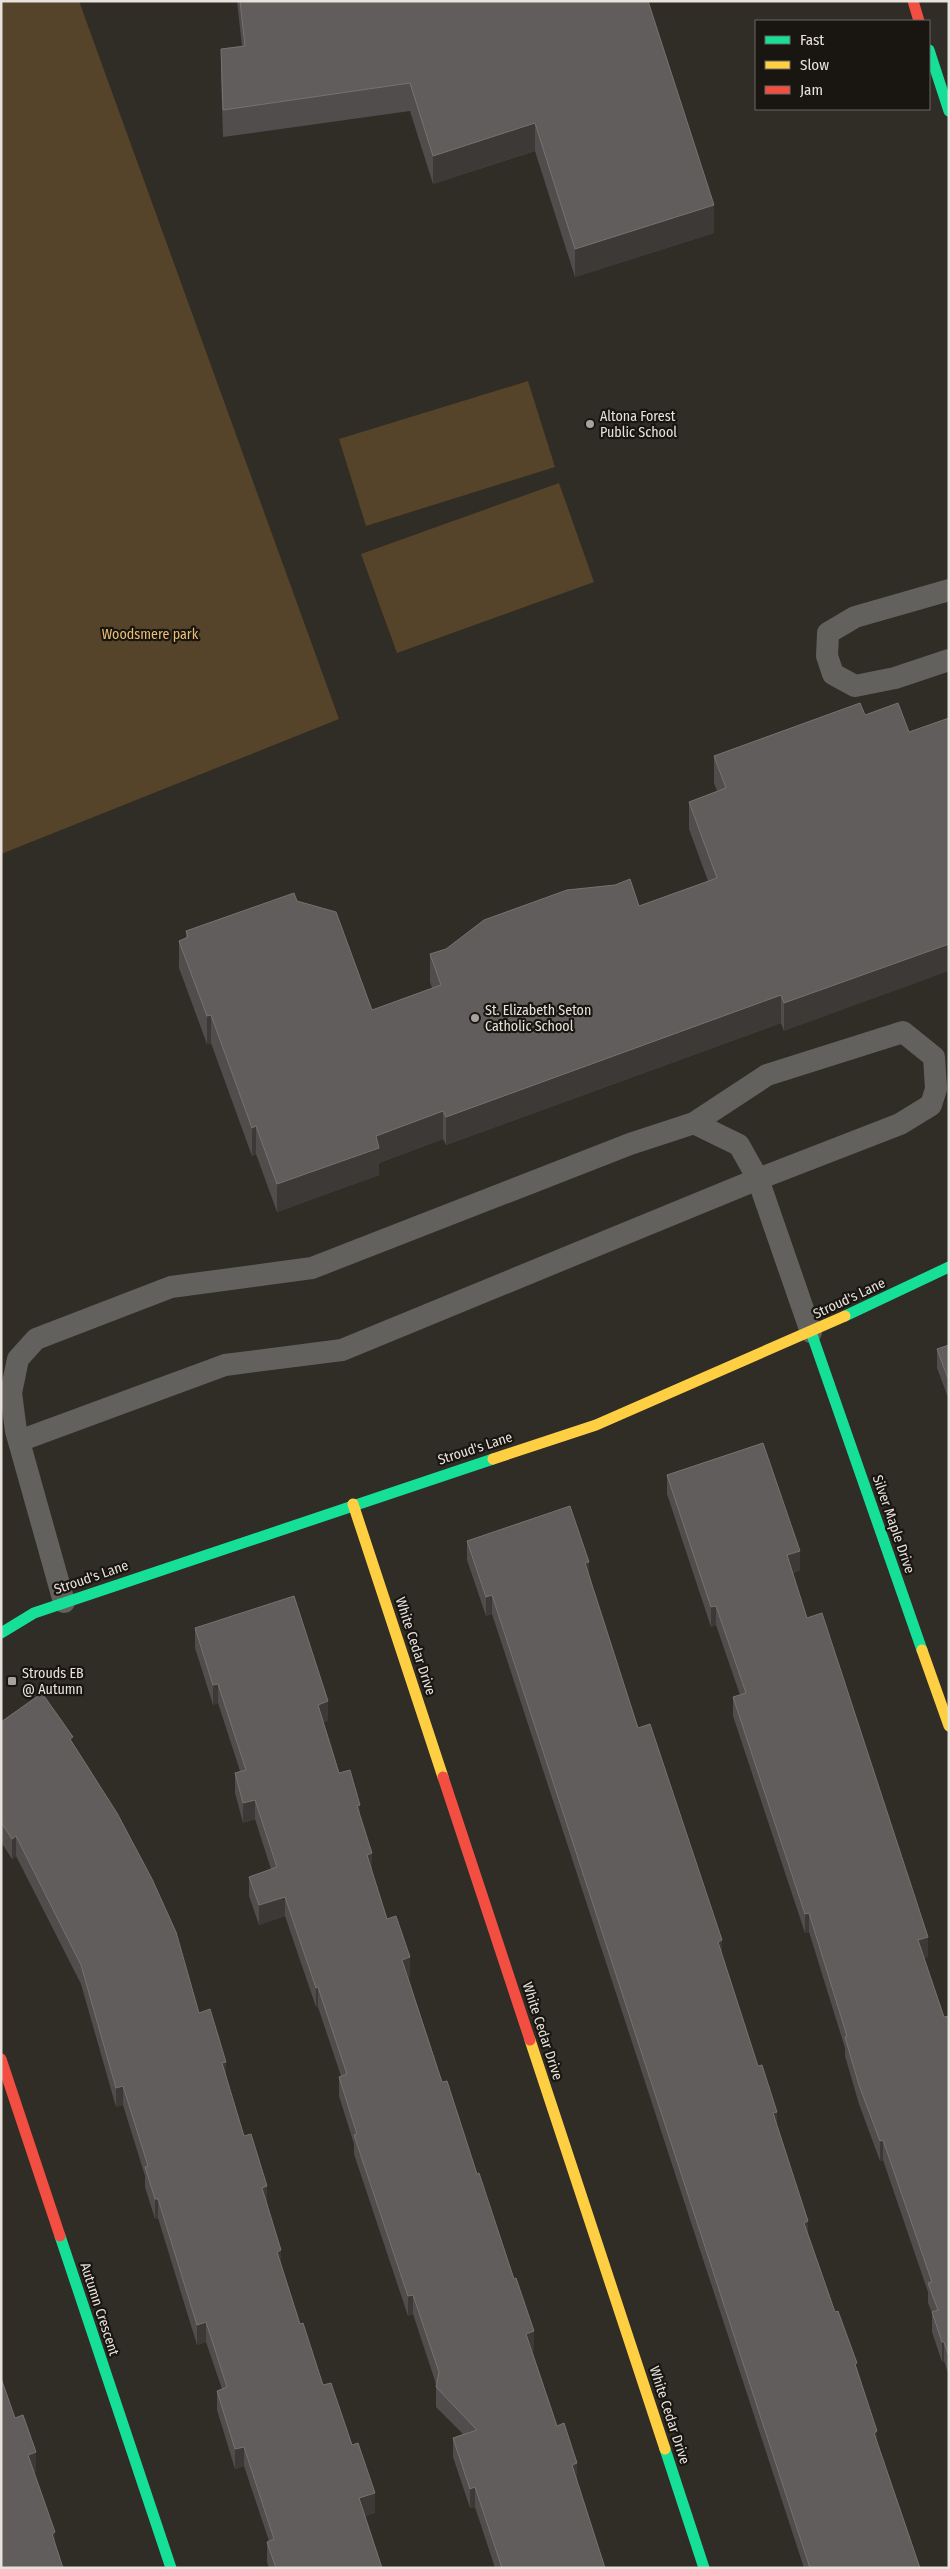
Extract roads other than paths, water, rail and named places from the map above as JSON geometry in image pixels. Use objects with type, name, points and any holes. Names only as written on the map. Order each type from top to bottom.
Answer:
[{"type":"street","points":[[913,1],[919,20]]},
{"type":"street","points":[[930,53],[949,111]]},
{"type":"street","name":"Stroud's Lane","points":[[1,1633],[34,1613],[64,1602],[353,1504],[596,1425],[812,1332],[949,1267]]},
{"type":"street","name":"Silver Maple Drive","points":[[812,1332],[949,1726]]},
{"type":"street","name":"White Cedar Drive","points":[[353,1504],[704,2568]]},
{"type":"street","name":"Autumn Crescent","points":[[1,2059],[171,2568]]},
{"type":"lane","points":[[949,590],[854,618],[828,633],[826,656],[832,674],[855,686],[895,678],[949,660]]},
{"type":"lane","points":[[19,1441],[225,1365],[342,1350],[758,1179],[900,1124],[931,1105],[936,1089],[934,1057],[903,1032],[767,1075],[694,1123],[630,1144],[312,1268],[171,1287],[36,1339],[18,1359],[11,1392],[19,1441],[64,1602]]},
{"type":"lane","points":[[694,1123],[739,1145],[758,1179],[812,1332]]},
{"type":"place","name":"Altona Forest Public School","points":[[590,424]]},
{"type":"place","name":"St. Elizabeth Seton Catholic School","points":[[475,1018]]},
{"type":"place","name":"Strouds EB @ Autumn","points":[[12,1681]]},
{"type":"park label","name":"Woodsmere park","points":[[150,634]]}]
